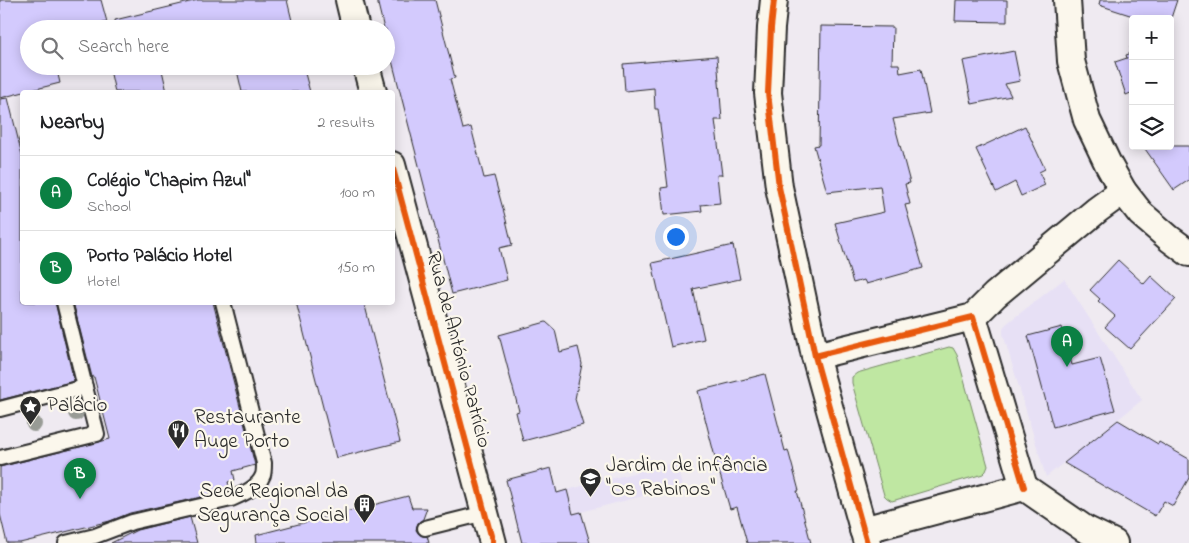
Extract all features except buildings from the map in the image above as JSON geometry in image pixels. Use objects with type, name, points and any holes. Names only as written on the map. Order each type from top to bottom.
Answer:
[{"type":"street","points":[[348,0],[354,20]]},
{"type":"street","points":[[774,0],[768,94],[778,187],[815,356],[865,536],[1024,487]]},
{"type":"street","points":[[1067,0],[1071,60],[1087,120],[1108,164],[1123,191],[1141,214],[1189,253]]},
{"type":"street","points":[[368,75],[372,90]]},
{"type":"street","name":"Rua de António Patrício","points":[[395,176],[493,543]]},
{"type":"street","points":[[815,356],[973,317],[1002,288],[1123,191]]},
{"type":"street","points":[[973,317],[1024,487],[1085,529],[1114,543]]},
{"type":"lane","points":[[0,458],[97,434],[65,305]]},
{"type":"lane","points":[[66,543],[95,536],[175,509],[244,494],[255,486],[263,475],[264,463],[223,305]]},
{"type":"lane","points":[[0,409],[85,387]]},
{"type":"lane","points":[[425,528],[485,513]]},
{"type":"shaded area","points":[[1064,279],[1142,400],[1046,477],[1003,334],[1003,328]]},
{"type":"shaded area","name":"Jardim de infância \"Os Rabinos\"","points":[[676,462],[682,486],[518,528],[524,501]]},
{"type":"green space","points":[[949,347],[953,348],[957,355],[988,466],[983,474],[892,501],[884,495],[852,383],[852,377],[857,373]]},
{"type":"cycle path","points":[[774,0],[768,93],[779,187],[815,356],[867,543]]},
{"type":"cycle path","points":[[395,176],[493,543]]},
{"type":"cycle path","points":[[815,356],[973,317],[1024,487]]},
{"type":"place","name":"Colégio \"Chapim Azul\"","points":[[1067,367]]},
{"type":"place","name":"Palácio","points":[[31,425]]},
{"type":"place","name":"Restaurante Auge Porto","points":[[178,449]]},
{"type":"place","name":"Jardim de infância \"Os Rabinos\"","points":[[590,497]]},
{"type":"place","name":"Porto Palácio Hotel","points":[[80,499]]},
{"type":"place","name":"Sede Regional da Segurança Social","points":[[364,523]]}]
